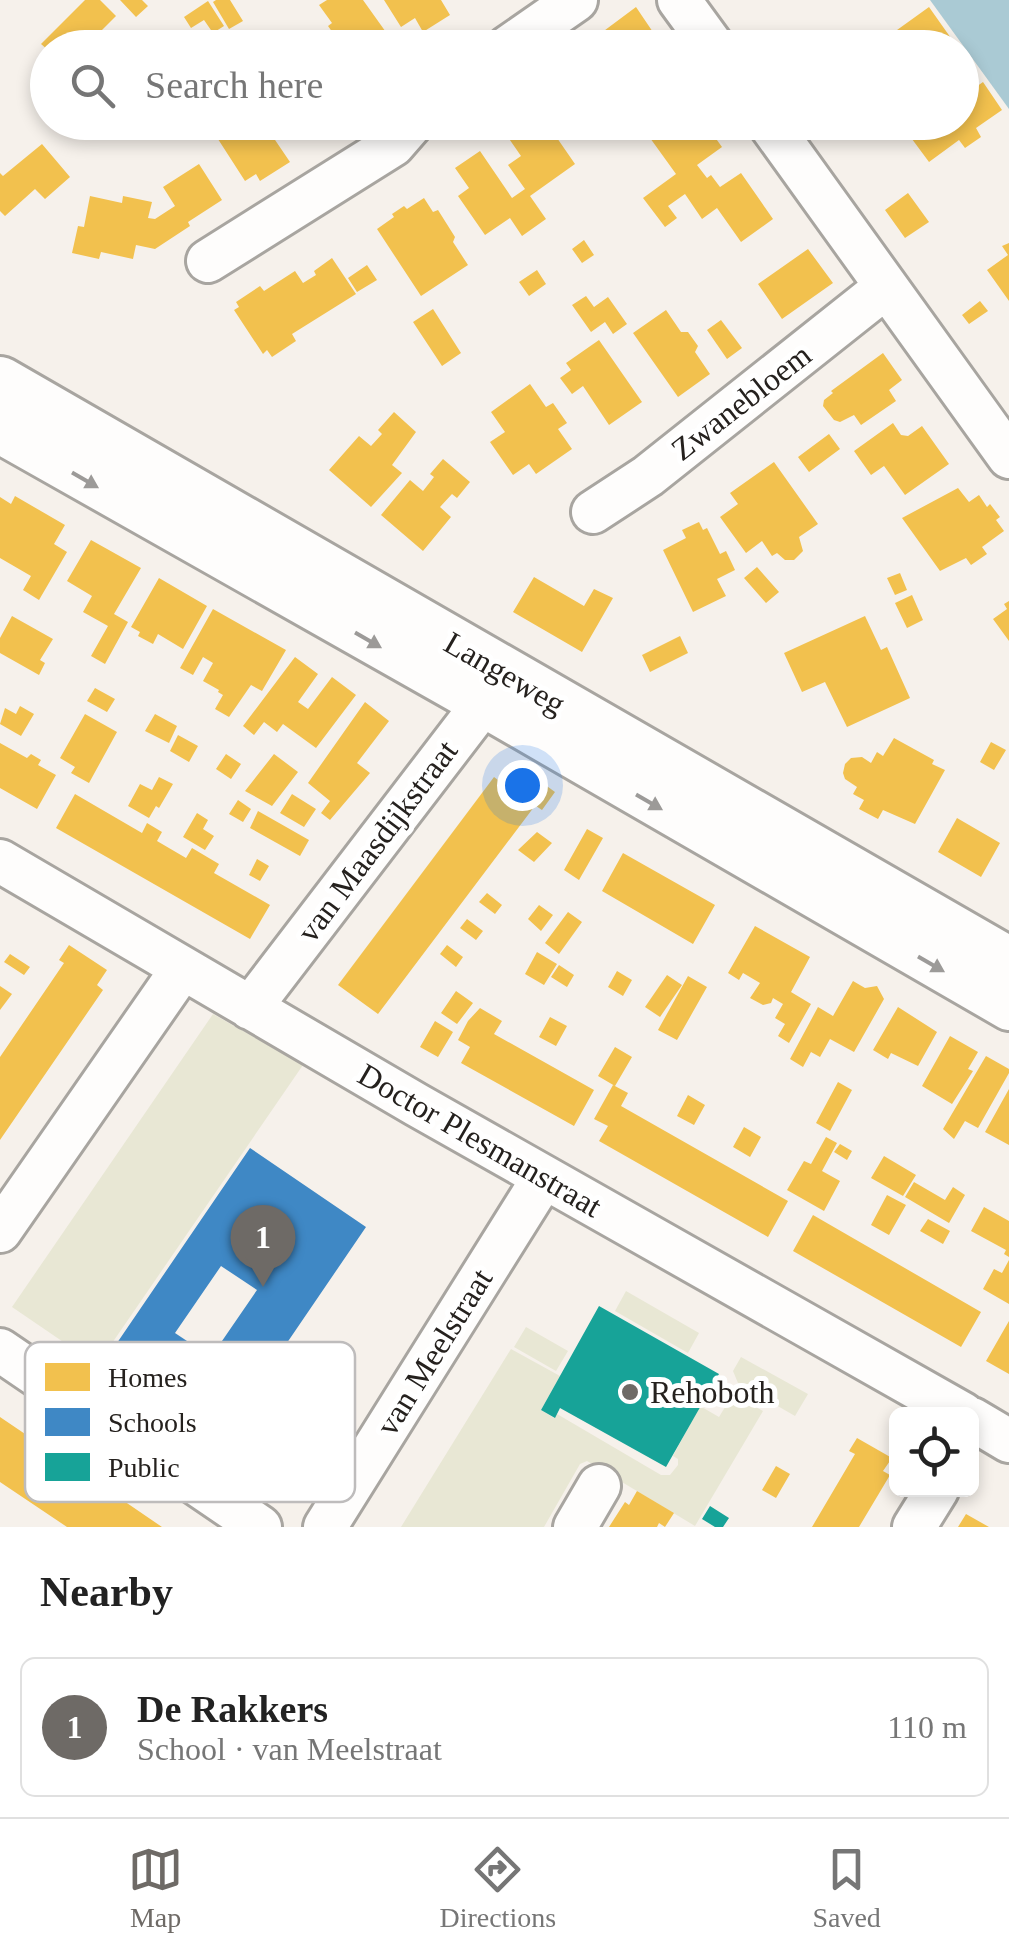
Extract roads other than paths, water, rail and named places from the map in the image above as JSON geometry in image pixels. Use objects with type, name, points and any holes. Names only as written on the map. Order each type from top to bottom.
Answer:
[{"type":"main road","name":"Langeweg","points":[[0,383],[494,689],[1009,964]]},
{"type":"street","points":[[533,30],[576,0]]},
{"type":"street","points":[[679,0],[701,30]]},
{"type":"street","points":[[208,261],[398,140]]},
{"type":"street","points":[[781,140],[1009,457]]},
{"type":"street","name":"Zwanebloem","points":[[593,512],[648,476],[886,287]]},
{"type":"street","name":"Langeweg","points":[[0,432],[494,689],[1009,1010]]},
{"type":"street","name":"van Maasdijkstraat","points":[[250,1008],[494,689]]},
{"type":"street","name":"Doctor Plesmanstraat","points":[[0,860],[182,969],[945,1407]]},
{"type":"street","points":[[0,1231],[182,969]]},
{"type":"street","name":"van Meelstraat","points":[[355,1479],[544,1177]]},
{"type":"street","points":[[0,1350],[25,1367]]},
{"type":"street","points":[[575,1527],[600,1486]]},
{"type":"street","points":[[914,1527],[932,1497]]},
{"type":"street","points":[[223,1502],[260,1527]]},
{"type":"street","name":"van Meelstraat","points":[[325,1527],[341,1502]]},
{"type":"water","points":[[930,0],[1009,0],[1009,109],[979,68],[979,30],[952,30]]},
{"type":"place","name":"De Rakkers","points":[[263,1287]]},
{"type":"place","name":"Rehoboth","points":[[630,1392]]}]
